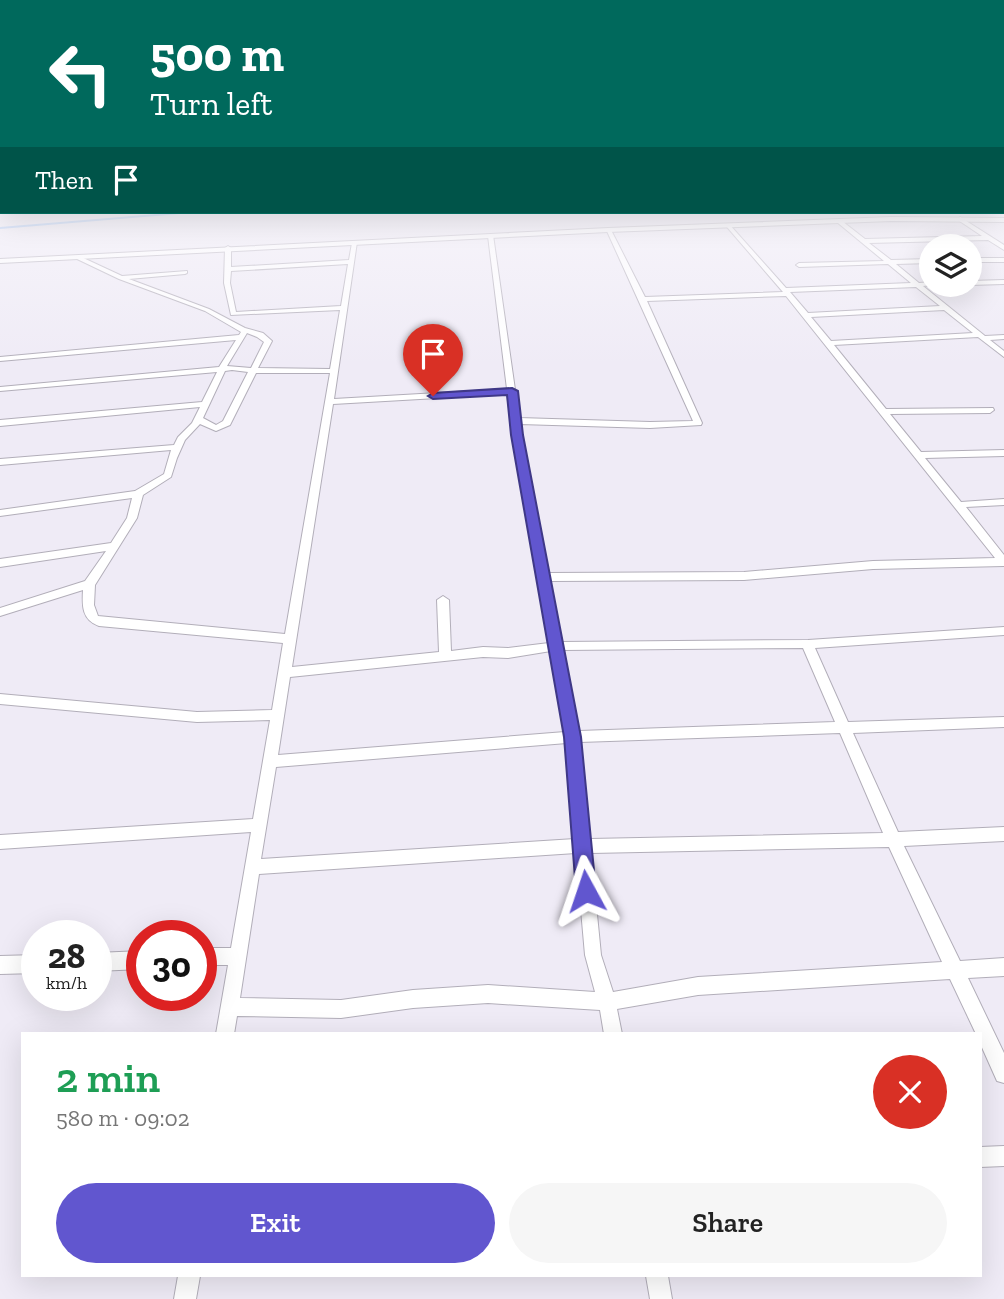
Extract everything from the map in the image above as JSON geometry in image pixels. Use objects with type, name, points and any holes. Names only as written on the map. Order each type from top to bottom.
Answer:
[{"type":"street","points":[[0,261],[314,245]]},
{"type":"street","points":[[225,1032],[355,245]]},
{"type":"street","points":[[492,245],[517,435],[573,737],[593,955],[613,1032]]},
{"type":"street","points":[[517,421],[698,424],[643,299],[615,245]]},
{"type":"street","points":[[745,245],[829,344],[1003,562]]},
{"type":"street","points":[[869,245],[1004,355]]},
{"type":"street","points":[[228,248],[227,283],[233,314],[344,308]]},
{"type":"street","points":[[77,257],[121,278],[207,310],[242,334]]},
{"type":"street","points":[[982,260],[1004,260]]},
{"type":"street","points":[[799,265],[919,261]]},
{"type":"street","points":[[227,269],[352,262]]},
{"type":"street","points":[[121,278],[186,272]]},
{"type":"street","points":[[982,283],[1004,282]]},
{"type":"street","points":[[643,299],[917,284]]},
{"type":"street","points":[[806,316],[947,309]]},
{"type":"street","points":[[0,513],[138,494],[168,475],[177,447],[197,419],[242,334]]},
{"type":"street","points":[[0,359],[242,334],[260,335],[268,341],[224,425],[216,428],[197,419]]},
{"type":"street","points":[[829,344],[1004,337]]},
{"type":"street","points":[[0,389],[222,369],[269,372],[333,371]]},
{"type":"street","points":[[328,402],[512,391]]},
{"type":"street","points":[[0,424],[203,404]]},
{"type":"street","points":[[883,412],[990,410]]},
{"type":"street","points":[[0,462],[177,447]]},
{"type":"street","points":[[917,455],[1004,453]]},
{"type":"street","points":[[138,494],[132,518],[89,584],[88,605],[93,619],[99,622],[289,639]]},
{"type":"street","points":[[957,505],[1004,502]]},
{"type":"street","points":[[0,563],[116,546]]},
{"type":"street","points":[[544,577],[744,576],[873,565],[1003,562]]},
{"type":"street","points":[[0,612],[89,584]]},
{"type":"street","points":[[443,600],[445,657]]},
{"type":"street","points":[[284,673],[497,651],[508,653],[557,646],[808,643],[1004,631]]},
{"type":"street","points":[[808,643],[819,677],[891,838],[1004,1073]]},
{"type":"street","points":[[0,699],[197,717],[277,715]]},
{"type":"street","points":[[269,762],[573,737],[1004,722]]},
{"type":"street","points":[[0,842],[259,825]]},
{"type":"street","points":[[252,867],[582,846],[840,842],[1004,834]]},
{"type":"street","points":[[217,957],[237,956]]},
{"type":"street","points":[[0,965],[21,964]]},
{"type":"street","points":[[229,1007],[341,1009],[413,999],[488,994],[607,1002],[698,986],[1004,967]]},
{"type":"street","points":[[982,1157],[1004,1156]]},
{"type":"street","points":[[185,1299],[189,1277]]},
{"type":"street","points":[[657,1277],[661,1299]]},
{"type":"route","points":[[433,396],[512,391],[517,435],[573,737],[586,891]]}]
